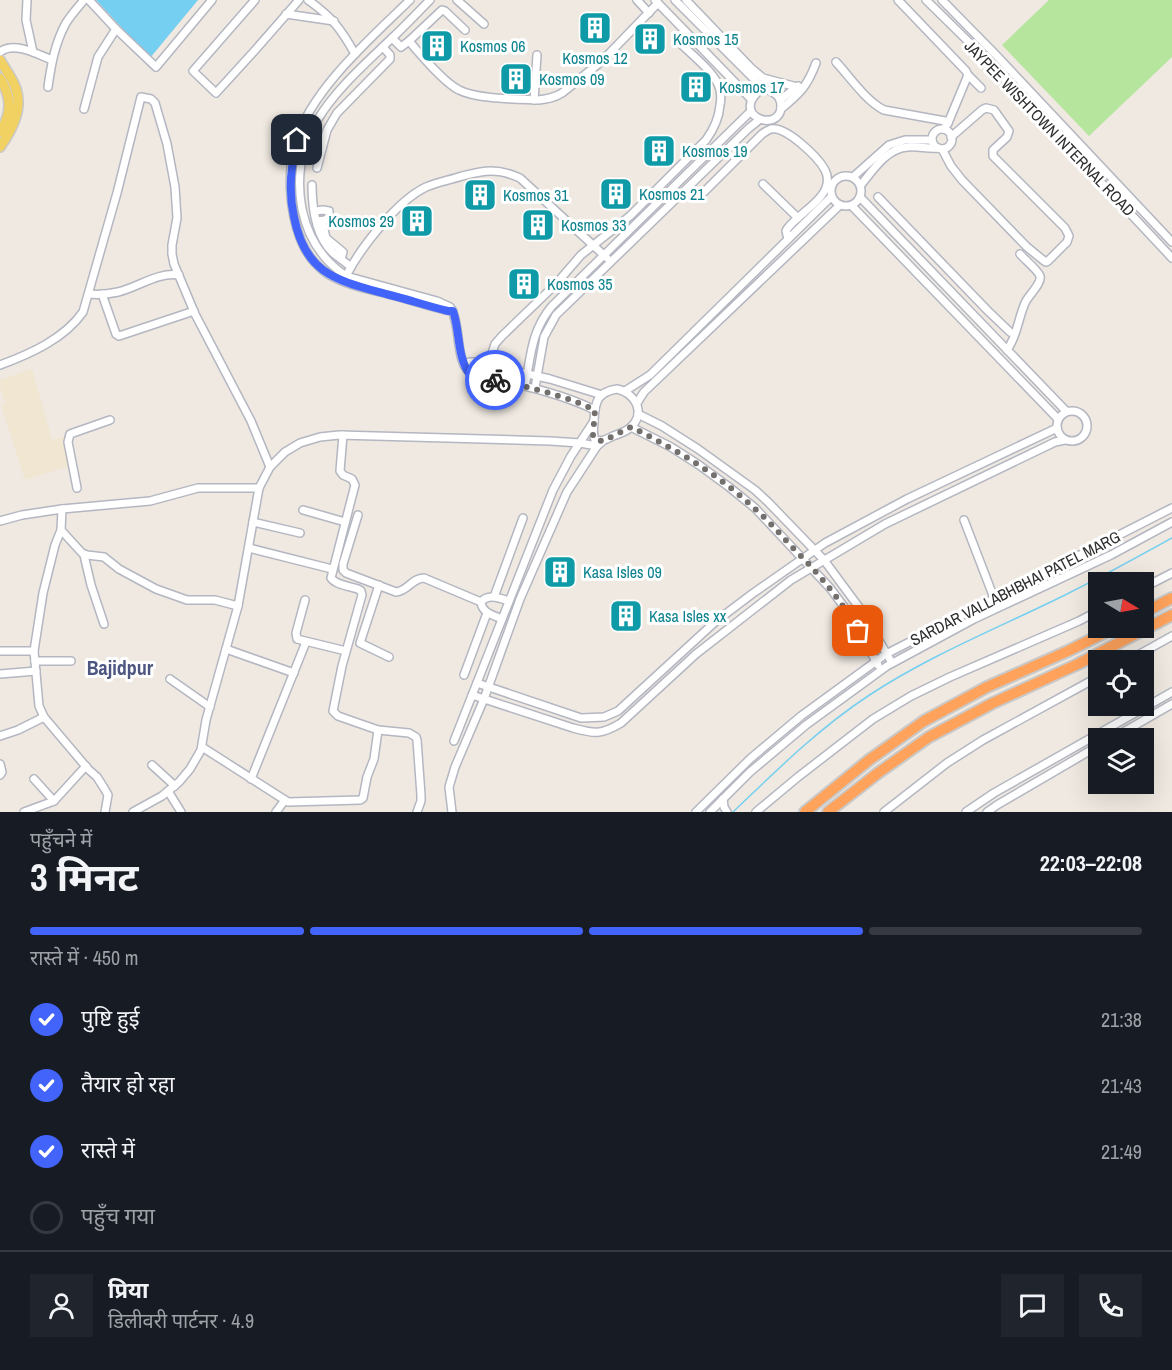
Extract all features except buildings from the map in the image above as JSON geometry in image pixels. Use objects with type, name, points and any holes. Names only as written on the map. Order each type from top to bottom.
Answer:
[{"type":"highway","points":[[1154,607],[1172,598]]},
{"type":"highway","points":[[828,812],[929,737],[1172,615]]},
{"type":"highway","points":[[805,812],[869,760],[924,722],[987,687],[1094,638]]},
{"type":"main road","points":[[0,60],[16,89],[18,102],[10,134],[0,147]]},
{"type":"main road","points":[[0,78],[7,89],[10,106],[8,119],[0,132]]},
{"type":"street","points":[[27,0],[26,20],[33,52]]},
{"type":"street","points":[[48,87],[52,60],[61,34],[84,0]]},
{"type":"street","points":[[89,0],[156,67],[212,0]]},
{"type":"street","points":[[255,0],[193,71],[216,93],[299,0]]},
{"type":"street","points":[[309,0],[315,18]]},
{"type":"street","points":[[309,0],[334,21],[344,33],[355,54]]},
{"type":"street","points":[[410,0],[333,78],[305,119],[292,161],[291,203],[302,245],[319,267],[349,284],[453,311]]},
{"type":"street","points":[[430,0],[362,66],[324,108],[314,125],[300,167],[301,201],[311,238],[319,252],[334,268],[346,276],[448,305],[453,311],[464,365],[468,372],[535,388],[595,410]]},
{"type":"street","points":[[457,0],[484,24]]},
{"type":"street","points":[[637,0],[649,13]]},
{"type":"street","points":[[675,0],[763,88],[777,95],[781,109]]},
{"type":"street","points":[[686,0],[758,75],[767,80],[800,87]]},
{"type":"street","points":[[898,0],[981,88]]},
{"type":"street","name":"JAYPEE WISHTOWN INTERNAL ROAD","points":[[926,0],[978,51],[1172,258]]},
{"type":"street","name":"JAYPEE WISHTOWN INTERNAL ROAD","points":[[942,0],[1172,242]]},
{"type":"street","points":[[409,41],[454,88],[460,91],[471,95],[548,99],[562,93],[602,61],[649,13],[656,2],[751,99]]},
{"type":"street","points":[[392,38],[401,47],[442,10],[465,30]]},
{"type":"street","points":[[286,14],[334,21]]},
{"type":"street","points":[[84,109],[98,57],[116,28]]},
{"type":"street","points":[[488,365],[498,340],[556,285],[581,255],[630,216],[706,140],[713,130],[717,122],[720,101],[718,83],[713,75],[680,43]]},
{"type":"street","points":[[0,51],[10,47],[33,52],[52,60]]},
{"type":"street","points":[[317,168],[327,130],[337,113],[390,59],[390,55],[383,47]]},
{"type":"street","points":[[534,100],[537,55]]},
{"type":"street","points":[[836,62],[871,101],[884,110],[945,121],[951,136],[949,146],[895,150],[861,185],[860,197],[852,206],[840,205],[831,197],[832,185],[840,176],[853,177],[861,185]]},
{"type":"street","points":[[780,100],[800,87],[810,77],[816,63]]},
{"type":"street","points":[[713,75],[720,68]]},
{"type":"street","points":[[951,136],[981,110],[986,108],[994,110],[1009,131],[993,150],[993,156],[1065,228],[1069,236],[1067,242],[1048,261],[1042,260],[1027,247],[962,180],[932,140],[935,132],[946,126],[968,75]]},
{"type":"street","points":[[763,88],[751,99],[750,105],[754,116],[765,121],[776,117],[781,109],[800,93],[800,87]]},
{"type":"street","points":[[0,365],[37,349],[70,327],[83,312],[141,98],[151,99],[155,103],[167,144],[175,187],[177,218],[172,254],[194,311],[251,421],[270,467]]},
{"type":"street","points":[[318,100],[324,108]]},
{"type":"street","points":[[525,387],[535,332],[552,306],[751,111]]},
{"type":"street","points":[[535,388],[544,337],[556,315],[759,120]]},
{"type":"street","points":[[702,194],[762,134],[771,129],[782,131],[798,140],[824,169],[827,176],[822,195],[788,229],[786,234],[788,239]]},
{"type":"street","points":[[853,177],[889,145],[905,140],[932,140]]},
{"type":"street","points":[[346,276],[374,234],[410,198],[424,188],[437,183],[479,171],[491,170],[520,178],[611,262]]},
{"type":"street","points":[[763,184],[798,218]]},
{"type":"street","points":[[312,185],[315,211],[326,238],[343,252],[341,259],[351,267]]},
{"type":"street","points":[[626,391],[650,375],[831,197]]},
{"type":"street","points":[[860,197],[1066,411]]},
{"type":"street","points":[[878,197],[979,303],[1010,332]]},
{"type":"street","points":[[637,403],[644,392],[840,205]]},
{"type":"street","points":[[852,206],[1058,420]]},
{"type":"street","points":[[315,211],[329,211],[329,217],[320,223]]},
{"type":"street","points":[[603,239],[611,248]]},
{"type":"street","points":[[1007,350],[1015,337],[1027,300],[1040,278],[1020,254]]},
{"type":"street","points":[[89,294],[118,292],[162,275],[179,275]]},
{"type":"street","points":[[102,294],[116,334],[119,336],[194,311]]},
{"type":"street","points":[[1000,343],[1017,327]]},
{"type":"street","points":[[464,365],[470,362],[488,365],[537,376],[602,395]]},
{"type":"street","points":[[133,812],[175,786],[189,771],[202,747],[210,707],[238,606],[259,488],[270,467],[285,452],[300,443],[320,437],[343,435],[600,443],[631,427],[636,420],[637,403],[626,391],[609,390],[597,402],[594,438],[600,443]]},
{"type":"street","points":[[472,695],[589,732],[606,731],[621,723],[696,654],[791,580],[885,524],[1055,442],[1077,440],[1083,437],[1086,432],[1086,420],[1078,411],[1066,411],[1058,420],[1057,428],[1060,437],[1065,440]]},
{"type":"street","points":[[638,414],[676,434],[768,501],[824,560],[861,610],[892,663]]},
{"type":"street","points":[[78,488],[68,442],[70,434],[110,420]]},
{"type":"street","points":[[454,741],[553,490],[594,421]]},
{"type":"street","points":[[631,427],[671,447],[699,465],[755,508],[830,588],[850,615],[880,670]]},
{"type":"street","points":[[477,683],[581,718],[604,717],[618,711],[724,616],[814,550],[907,499],[1057,428]]},
{"type":"street","points":[[343,435],[340,471],[352,479],[355,485],[331,574],[332,581],[358,589],[362,595],[342,666],[333,711],[338,716],[378,730],[409,733],[416,737],[421,801],[417,812]]},
{"type":"street","points":[[452,812],[448,786],[484,699],[520,599],[567,492],[600,443]]},
{"type":"street","points":[[0,521],[62,509],[150,501],[198,488],[259,488]]},
{"type":"street","name":"SARDAR VALLABHBHAI PATEL MARG","points":[[696,812],[793,722],[886,654],[1172,508]]},
{"type":"street","points":[[62,509],[61,530],[43,593],[34,651],[39,706],[44,717],[97,777],[107,793],[105,812]]},
{"type":"street","points":[[303,510],[345,522]]},
{"type":"street","points":[[358,515],[343,564],[345,573],[396,592],[403,591],[415,580],[423,578],[481,602]]},
{"type":"street","points":[[494,597],[523,518]]},
{"type":"street","points":[[964,520],[994,598]]},
{"type":"street","points":[[253,522],[300,533]]},
{"type":"street","name":"SARDAR VALLABHBHAI PATEL MARG","points":[[710,812],[750,772],[880,670],[974,619],[1111,555],[1172,522]]},
{"type":"street","points":[[61,530],[84,555],[104,556],[119,569],[145,584],[188,600],[215,600],[238,606]]},
{"type":"street","points":[[249,548],[332,569]]},
{"type":"street","points":[[84,555],[104,624]]},
{"type":"street","points":[[1154,582],[1172,573]]},
{"type":"street","points":[[379,585],[360,644],[389,657]]},
{"type":"street","points":[[481,602],[487,597],[509,601]]},
{"type":"street","points":[[305,600],[296,637],[306,642],[346,651]]},
{"type":"street","points":[[481,602],[483,609],[502,619]]},
{"type":"street","points":[[464,675],[488,613]]},
{"type":"street","points":[[724,616],[730,627]]},
{"type":"street","points":[[756,812],[873,719],[911,696],[1088,616]]},
{"type":"street","points":[[1148,650],[1172,636]]},
{"type":"street","points":[[251,779],[306,642]]},
{"type":"street","points":[[226,649],[294,673]]},
{"type":"street","points":[[0,651],[34,651]]},
{"type":"street","points":[[35,661],[71,661]]},
{"type":"street","points":[[0,674],[36,671]]},
{"type":"street","points":[[170,679],[210,707]]},
{"type":"street","points":[[884,812],[907,792],[956,757],[1088,682]]},
{"type":"street","points":[[966,812],[994,793],[1172,692]]},
{"type":"street","points":[[1130,728],[1172,704]]},
{"type":"street","points":[[0,736],[44,717]]},
{"type":"street","points":[[202,747],[291,802],[362,800],[374,759],[378,730]]},
{"type":"street","points":[[987,812],[1088,752]]},
{"type":"street","points":[[0,764],[2,772],[0,775]]},
{"type":"street","points":[[152,765],[175,786]]},
{"type":"street","points":[[24,812],[54,801],[86,766]]},
{"type":"street","points":[[34,779],[54,801]]},
{"type":"street","points":[[168,791],[181,812]]},
{"type":"street","points":[[723,799],[726,811]]},
{"type":"street","points":[[276,812],[285,800]]},
{"type":"shaded area","points":[[32,369],[52,440],[63,437],[69,466],[25,480],[1,405],[5,403],[0,380]]},
{"type":"green space","points":[[1049,0],[1172,0],[1172,57],[1089,136],[1002,45]]},
{"type":"water","points":[[96,0],[198,0],[150,58]]},
{"type":"waterway","points":[[733,812],[815,736],[868,696],[939,655],[1091,582],[1172,538]]},
{"type":"way so far","points":[[495,380],[543,390],[595,410],[593,435],[596,440],[603,441],[631,427],[671,447],[699,465],[755,508],[803,558],[830,588],[850,615],[858,631]]},
{"type":"place","name":"Kosmos 12","points":[[595,28]]},
{"type":"place","name":"Kosmos 15","points":[[650,39]]},
{"type":"place","name":"Kosmos 06","points":[[437,46]]},
{"type":"place","name":"Kosmos 09","points":[[516,79]]},
{"type":"place","name":"Kosmos 17","points":[[696,87]]},
{"type":"place","name":"Kosmos 19","points":[[659,151]]},
{"type":"place","name":"Kosmos 21","points":[[616,194]]},
{"type":"place","name":"Kosmos 31","points":[[480,195]]},
{"type":"place","name":"Kosmos 29","points":[[417,221]]},
{"type":"place","name":"Kosmos 33","points":[[538,225]]},
{"type":"place","name":"Kosmos 35","points":[[524,284]]},
{"type":"place","name":"Kasa Isles 09","points":[[560,572]]},
{"type":"place","name":"Kasa Isles xx","points":[[626,616]]},
{"type":"district","name":"Bajidpur","points":[[120,668]]},
{"type":"route","points":[[297,140],[290,180],[291,203],[297,231],[310,258],[329,274],[349,284],[453,311],[461,354],[468,372],[495,380]]}]
